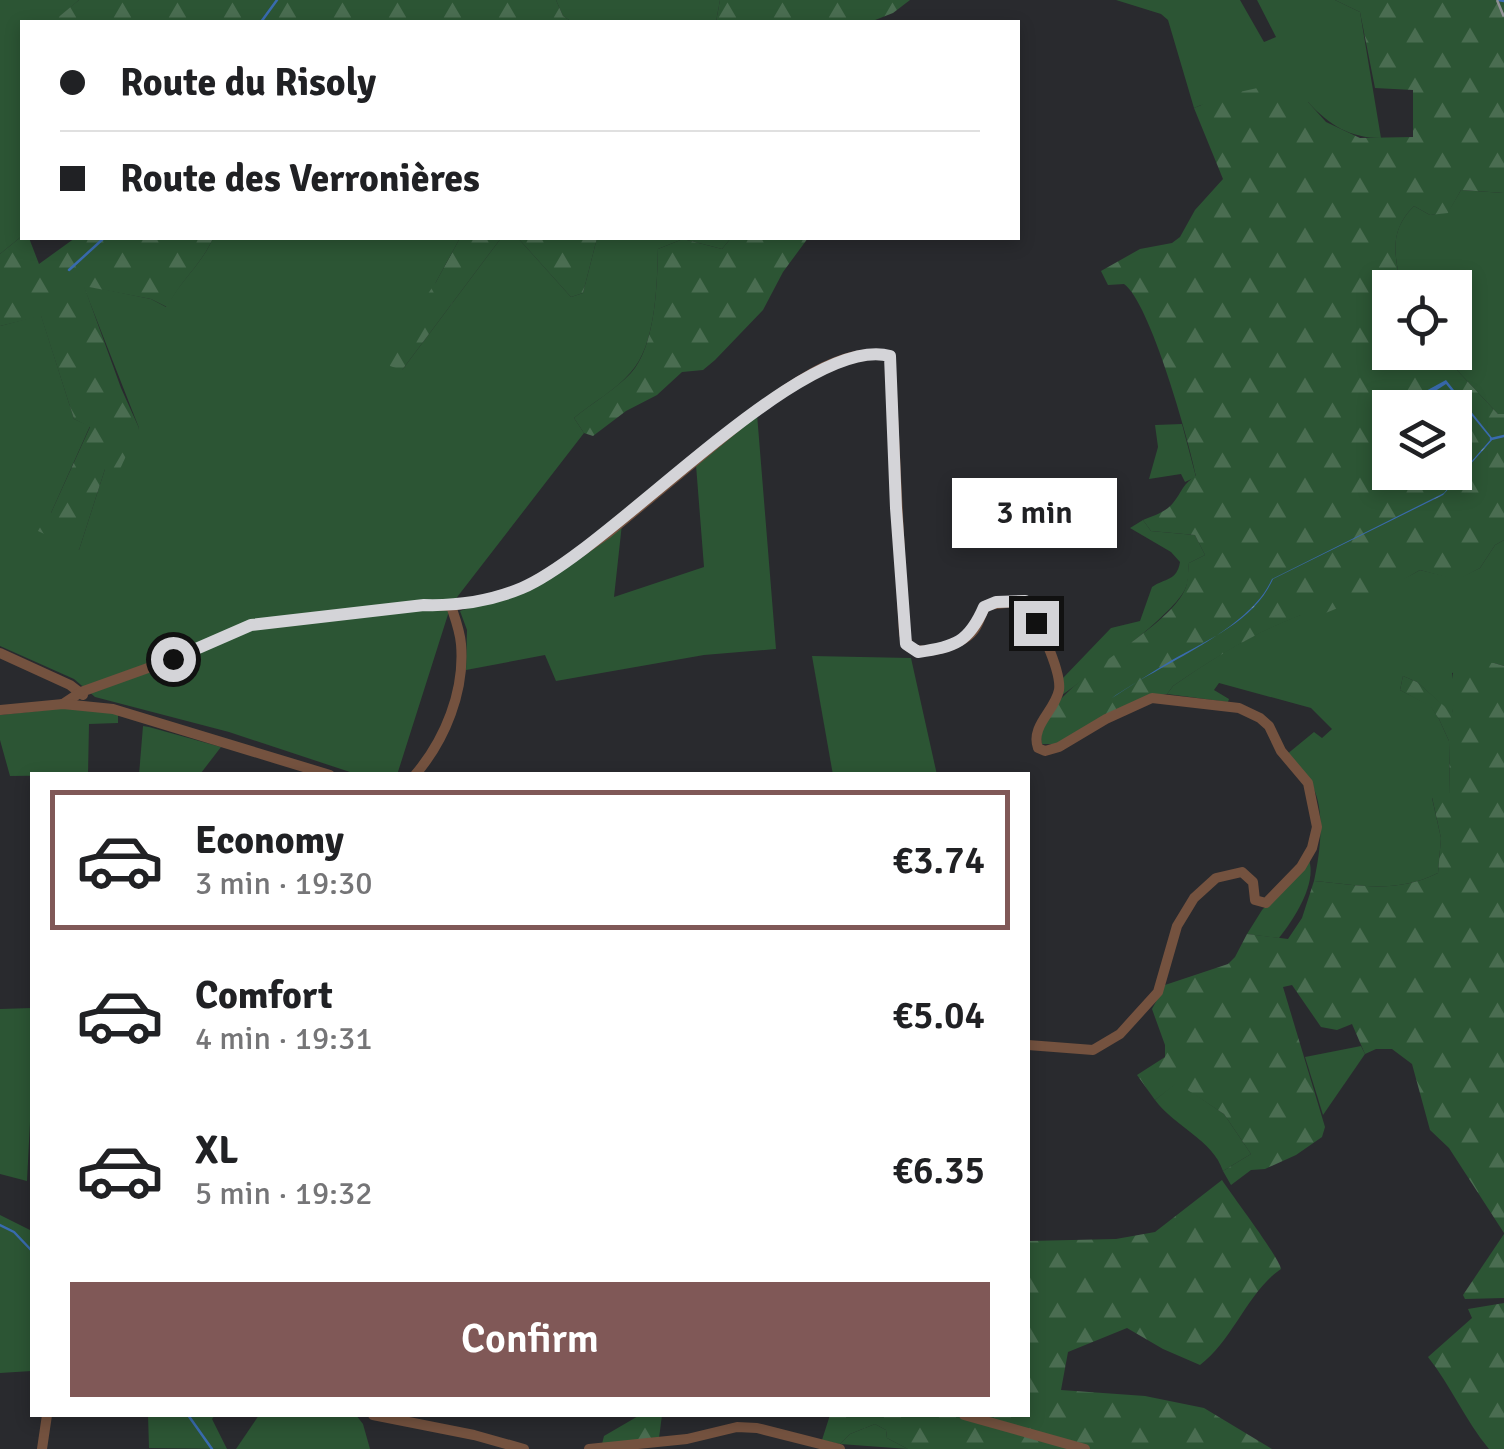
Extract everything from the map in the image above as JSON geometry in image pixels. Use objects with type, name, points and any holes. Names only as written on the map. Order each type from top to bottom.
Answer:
[{"type":"street","points":[[63,704],[81,692],[158,665],[251,625],[424,605],[451,606],[520,589],[577,556],[752,413],[811,376],[861,355],[890,356],[904,634],[909,648],[918,652],[959,642],[977,627],[987,605],[1025,601],[1059,685],[1036,736],[1038,748],[1056,748],[1146,699],[1239,708],[1254,713],[1269,726],[1280,750],[1308,783],[1314,804],[1317,827],[1312,848],[1292,879],[1262,904],[1255,900],[1253,882],[1242,872],[1229,872],[1208,883],[1177,926],[1158,992],[1120,1034],[1092,1050],[1030,1046]]},
{"type":"street","points":[[417,772],[444,735],[452,709],[462,641],[451,606]]},
{"type":"street","points":[[0,653],[81,692],[90,705]]},
{"type":"street","points":[[0,710],[90,705],[163,723],[320,772]]},
{"type":"street","points":[[42,1449],[47,1417]]},
{"type":"street","points":[[383,1417],[524,1449]]},
{"type":"street","points":[[971,1417],[1085,1449]]},
{"type":"street","points":[[589,1449],[687,1439],[738,1427],[758,1428],[840,1449]]},
{"type":"green space","points":[[0,0],[79,0],[56,20],[20,20],[20,238],[0,254]]},
{"type":"green space","points":[[79,0],[556,0],[569,20],[55,20]]},
{"type":"green space","points":[[556,0],[720,0],[716,20],[569,20]]},
{"type":"green space","points":[[720,0],[910,0],[875,20],[716,20]]},
{"type":"green space","points":[[1116,0],[1240,0],[1264,42],[1276,37],[1257,0],[1335,0],[1360,12],[1381,138],[1341,129],[1308,102],[1194,108],[1168,20],[1161,14]]},
{"type":"green space","points":[[1335,0],[1504,0],[1504,193],[1461,190],[1448,213],[1430,215],[1414,206],[1406,216],[1397,235],[1398,270],[1372,270],[1372,370],[1457,370],[1498,414],[1504,414],[1504,540],[1495,545],[1480,568],[1457,580],[1420,570],[1394,585],[1311,619],[1301,615],[1235,647],[1173,686],[1167,694],[1123,706],[1057,744],[1042,744],[1044,724],[1057,704],[1174,605],[1186,587],[1189,563],[1205,555],[1195,535],[1151,531],[1143,520],[1170,506],[1196,476],[1167,374],[1145,317],[1124,284],[1108,285],[1101,271],[1140,249],[1172,243],[1180,237],[1195,210],[1223,179],[1194,108],[1226,95],[1280,83],[1308,102],[1326,122],[1360,138],[1413,137],[1413,90],[1375,88],[1360,12]]},
{"type":"green space","points":[[1461,190],[1504,193],[1504,414],[1498,414],[1457,370],[1472,370],[1472,270],[1398,270],[1397,234],[1414,206],[1430,215],[1448,212]]},
{"type":"green space","points":[[20,238],[30,240],[39,264],[72,240],[212,240],[167,307],[151,299],[84,286],[139,428],[120,469],[105,469],[79,550],[25,525],[51,513],[90,427],[74,419],[41,316],[0,326],[0,254]]},
{"type":"green space","points":[[212,240],[459,240],[436,282],[402,370],[500,240],[520,240],[571,297],[583,293],[596,240],[680,240],[658,249],[654,314],[639,360],[618,385],[574,418],[584,433],[451,605],[398,772],[350,772],[229,732],[95,697],[74,679],[0,646],[0,326],[41,315],[74,419],[90,426],[51,513],[79,550],[105,469],[139,428],[83,285],[151,299],[166,307]]},
{"type":"green space","points":[[459,240],[500,240],[402,370],[390,366],[389,351]]},
{"type":"green space","points":[[520,240],[596,240],[583,293],[571,297]]},
{"type":"green space","points":[[687,240],[729,240],[722,249]]},
{"type":"green space","points":[[687,240],[722,249],[729,240],[807,240],[783,272],[763,310],[715,360],[703,370],[682,372],[657,395],[626,411],[593,436],[584,433],[574,418],[631,373],[646,347],[654,314],[658,249]]},
{"type":"green space","points":[[757,414],[776,649],[704,655],[556,681],[545,655],[466,670],[467,630],[460,611],[553,577],[622,524],[614,597],[704,567],[696,465]]},
{"type":"green space","points":[[1182,424],[1196,477],[1185,482],[1181,474],[1149,479],[1158,447],[1155,425]]},
{"type":"green space","points":[[1143,520],[1151,531],[1195,535],[1205,555],[1189,563],[1186,587],[1166,612],[1061,696],[1063,678],[1111,628],[1140,621],[1152,587],[1173,576],[1178,568],[1180,562],[1171,552],[1130,528]]},
{"type":"green space","points":[[1504,540],[1504,666],[1494,663],[1452,673],[1456,696],[1452,714],[1417,682],[1403,676],[1400,690],[1431,706],[1449,741],[1450,794],[1432,798],[1441,838],[1438,873],[1392,886],[1314,881],[1320,845],[1319,807],[1309,781],[1286,755],[1314,732],[1322,738],[1332,729],[1311,708],[1219,683],[1214,690],[1228,702],[1167,694],[1217,657],[1279,624],[1374,591],[1420,570],[1457,579],[1480,568],[1495,545]]},
{"type":"green space","points":[[812,656],[911,658],[936,772],[832,772]]},
{"type":"green space","points":[[1455,661],[1504,666],[1504,1233],[1449,1148],[1430,1130],[1412,1064],[1392,1049],[1365,1054],[1352,1024],[1337,1030],[1321,1027],[1292,985],[1283,987],[1325,1127],[1322,1137],[1296,1155],[1265,1169],[1251,1170],[1231,1185],[1223,1171],[1251,1154],[1224,1114],[1177,1083],[1155,1100],[1137,1075],[1165,1057],[1165,1045],[1152,1009],[1165,985],[1228,964],[1247,934],[1288,939],[1302,918],[1314,881],[1392,886],[1438,873],[1441,838],[1432,797],[1450,793],[1449,741],[1431,707],[1400,690],[1403,676],[1417,682],[1452,713]]},
{"type":"green space","points":[[65,708],[118,714],[118,723],[89,724],[88,772],[10,776],[0,740],[0,715]]},
{"type":"green space","points":[[143,726],[221,747],[202,772],[139,772]]},
{"type":"green space","points":[[1309,860],[1307,890],[1279,938],[1247,934],[1262,910]]},
{"type":"green space","points":[[30,1008],[27,1181],[0,1174],[0,1009]]},
{"type":"green space","points":[[1361,1046],[1365,1054],[1323,1115],[1305,1057]]},
{"type":"green space","points":[[1177,1082],[1224,1114],[1251,1154],[1223,1171],[1211,1150],[1155,1100]]},
{"type":"green space","points":[[1222,1180],[1281,1269],[1259,1289],[1212,1355],[1200,1365],[1127,1328],[1068,1352],[1061,1390],[1145,1396],[1204,1408],[1272,1449],[908,1449],[887,1438],[886,1430],[875,1424],[850,1434],[840,1444],[822,1440],[829,1417],[1030,1417],[1030,1241],[1116,1239],[1155,1232]]},
{"type":"green space","points":[[0,1215],[30,1230],[30,1371],[0,1373]]},
{"type":"green space","points":[[1504,1234],[1504,1298],[1465,1299],[1463,1295]]},
{"type":"green space","points":[[1504,1303],[1504,1449],[1489,1449],[1428,1357],[1472,1318],[1468,1309]]},
{"type":"green space","points":[[148,1417],[214,1417],[227,1449],[149,1448]]},
{"type":"green space","points":[[258,1417],[358,1417],[370,1449],[236,1449]]},
{"type":"green space","points":[[637,1417],[662,1417],[659,1438],[602,1444],[604,1436]]},
{"type":"green space","points":[[875,1424],[886,1430],[887,1438],[908,1449],[840,1444],[850,1434]]},
{"type":"water","points":[[1446,380],[1454,390],[1446,384],[1428,390]]},
{"type":"water","points":[[1472,413],[1493,439],[1472,463],[1491,439]]},
{"type":"water","points":[[1447,490],[1443,495],[1273,579],[1265,594],[1254,606],[1242,618],[1216,636],[1244,615],[1272,579]]},
{"type":"water","points":[[1216,636],[1112,698],[1134,683],[1172,660]]},
{"type":"waterway","points":[[262,20],[277,0]]},
{"type":"waterway","points":[[1498,0],[1504,1]]},
{"type":"waterway","points":[[69,270],[102,240]]},
{"type":"waterway","points":[[1491,439],[1504,436]]},
{"type":"waterway","points":[[0,1225],[14,1232],[30,1249]]},
{"type":"waterway","points":[[189,1417],[212,1449]]},
{"type":"railway","points":[[1497,0],[1504,17]]},
{"type":"route","points":[[173,659],[260,623],[424,605],[451,606],[520,589],[577,556],[761,407],[834,364],[876,354],[890,356],[906,644],[918,652],[959,642],[977,627],[984,607],[996,602],[1025,601],[1036,623]]}]
